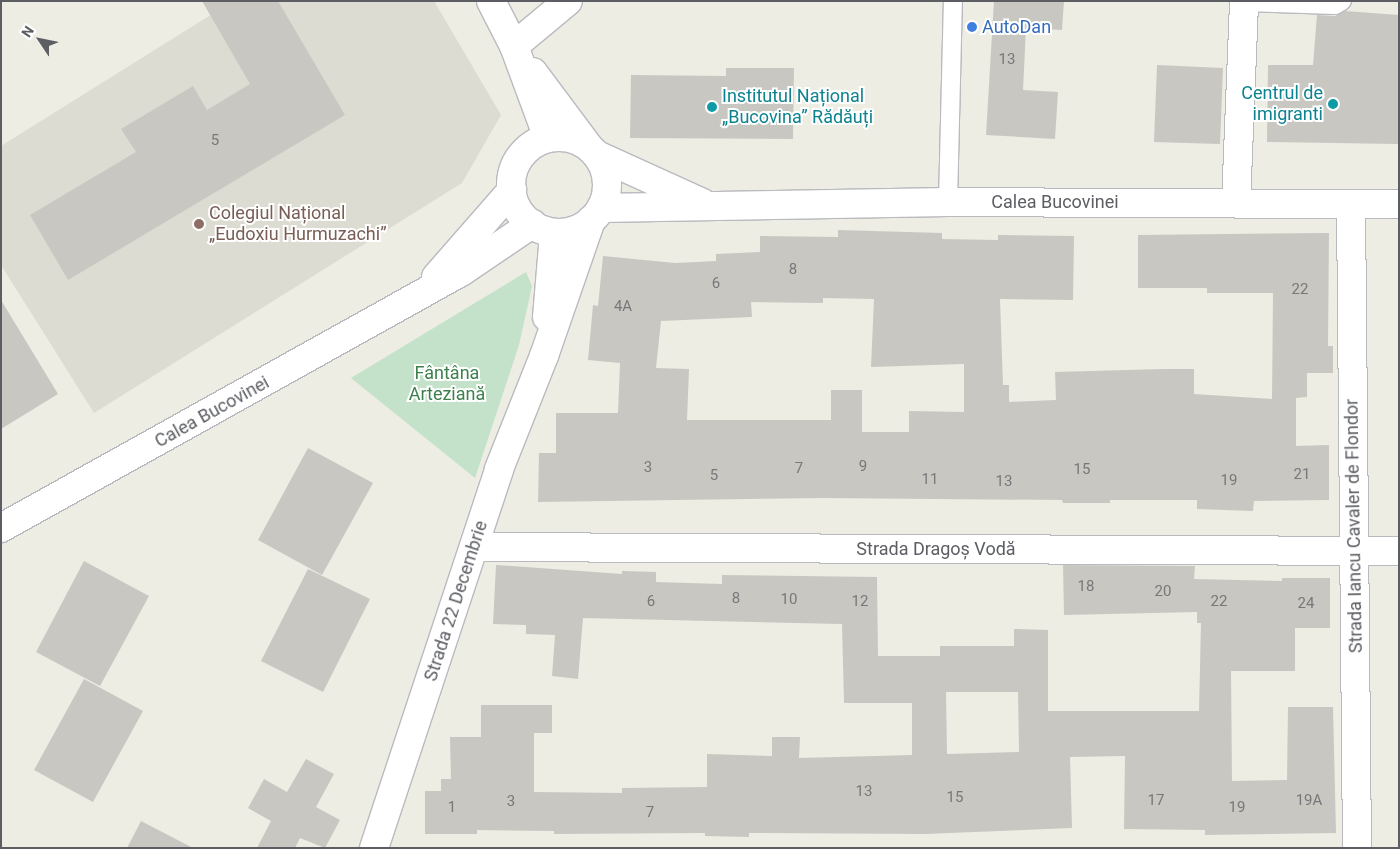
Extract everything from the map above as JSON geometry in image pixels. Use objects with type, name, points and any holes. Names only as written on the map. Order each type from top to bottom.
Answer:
[{"type":"street","points":[[490,1],[514,46],[548,138]]},
{"type":"street","points":[[514,46],[568,1]]},
{"type":"street","points":[[1236,203],[1244,2]]},
{"type":"street","points":[[514,46],[593,151],[607,181],[596,214],[574,230],[543,228],[515,203],[512,190],[512,176],[524,152],[548,138],[563,136],[593,151]]},
{"type":"street","name":"Calea Bucovinei","points":[[593,151],[711,207]]},
{"type":"street","name":"Calea Bucovinei","points":[[421,292],[512,190]]},
{"type":"street","name":"Calea Bucovinei","points":[[596,214],[711,207],[948,202],[1399,204]]},
{"type":"street","name":"Strada Iancu Cavaler de Flondor","points":[[1351,204],[1357,848]]},
{"type":"street","name":"Strada 22 Decembrie","points":[[374,848],[499,470],[544,356],[596,214]]},
{"type":"street","name":"Calea Bucovinei","points":[[1,528],[421,292],[543,228]]},
{"type":"street","name":"Strada 22 Decembrie","points":[[543,228],[544,356]]},
{"type":"street","name":"Strada Dragoș Vodă","points":[[474,547],[1399,551]]},
{"type":"lane","points":[[948,202],[953,1]]},
{"type":"lane","points":[[1244,2],[1335,6],[1342,1]]},
{"type":"shaded area","name":"Colegiul Național „Eudoxiu Hurmuzachi”","points":[[233,1],[434,1],[501,115],[462,183],[94,413],[1,265],[1,146]]},
{"type":"green space","name":"Fântâna Arteziană","points":[[526,272],[532,286],[519,345],[475,478],[351,378]]},
{"type":"building","points":[[202,1],[278,1],[345,115],[68,280],[30,215],[136,152],[121,129],[193,86],[207,110],[250,84]]},
{"type":"building","points":[[994,1],[1064,1],[1062,30],[1026,28],[1023,90],[1058,92],[1055,139],[986,135]]},
{"type":"building","name":"Centrul de imigranti","points":[[1345,11],[1399,15],[1399,144],[1267,142],[1268,65],[1313,65],[1317,15],[1335,16]]},
{"type":"building","points":[[1157,65],[1223,68],[1220,144],[1154,142]]},
{"type":"building","name":"Institutul Național „Bucovina” Rădăuți","points":[[726,68],[794,68],[793,139],[630,138],[631,75],[726,76]]},
{"type":"building","points":[[838,230],[942,233],[942,239],[998,240],[998,235],[1074,236],[1073,300],[1000,299],[1003,385],[1009,385],[1009,402],[1056,400],[1055,372],[1164,369],[1194,369],[1194,394],[1272,399],[1273,293],[1207,293],[1207,288],[1138,288],[1138,235],[1329,233],[1328,346],[1333,346],[1333,373],[1307,373],[1307,397],[1296,398],[1296,446],[1329,445],[1329,500],[1254,501],[1253,511],[1197,509],[1197,500],[1110,500],[1110,503],[1063,503],[1062,500],[824,498],[538,502],[539,453],[556,453],[556,413],[618,413],[620,363],[588,360],[593,305],[598,306],[603,256],[675,263],[716,261],[716,254],[760,252],[760,236],[838,237]],"holes":[[[823,298],[874,299],[871,367],[964,364],[964,412],[909,411],[909,432],[862,432],[862,390],[831,390],[831,420],[687,420],[689,369],[656,368],[661,321],[752,317],[751,302],[823,303]]]},
{"type":"building","points":[[1,300],[58,394],[1,429]]},
{"type":"building","points":[[308,448],[373,483],[322,575],[258,540]]},
{"type":"building","points":[[84,561],[149,596],[100,686],[36,652]]},
{"type":"building","points":[[496,565],[622,574],[622,571],[656,572],[656,582],[722,584],[722,575],[877,577],[878,656],[940,656],[940,646],[1014,646],[1014,629],[1048,630],[1048,711],[1199,711],[1201,623],[1197,623],[1197,612],[1064,615],[1063,565],[1195,566],[1194,579],[1282,581],[1282,578],[1330,578],[1330,628],[1295,628],[1295,671],[1231,671],[1232,781],[1287,780],[1288,707],[1333,707],[1336,833],[1205,835],[1205,830],[1124,829],[1125,756],[1070,757],[1072,828],[925,834],[749,833],[749,837],[705,836],[705,833],[554,834],[554,831],[477,830],[477,834],[425,834],[425,791],[441,791],[441,779],[451,779],[450,737],[481,737],[481,705],[552,705],[552,733],[534,733],[534,792],[622,793],[622,788],[707,787],[707,754],[772,756],[772,737],[800,737],[799,758],[912,755],[912,703],[844,703],[842,624],[583,618],[578,679],[552,676],[555,635],[526,634],[526,625],[493,624]],"holes":[[[946,692],[1018,692],[1019,752],[947,754]]]},
{"type":"building","points":[[308,569],[370,599],[323,692],[261,661]]},
{"type":"building","points":[[84,679],[143,711],[93,802],[34,770]]},
{"type":"building","points":[[306,759],[334,774],[316,807],[340,820],[325,848],[300,838],[295,848],[257,848],[271,821],[248,808],[264,779],[287,792]]},
{"type":"building","points":[[141,821],[193,848],[127,848]]},
{"type":"place","name":"AutoDan","points":[[972,27]]},
{"type":"place","name":"Centrul de imigranti","points":[[1333,104]]},
{"type":"place","name":"Institutul Național „Bucovina” Rădăuți","points":[[712,107]]},
{"type":"place","name":"Colegiul Național „Eudoxiu Hurmuzachi”","points":[[199,224]]}]
